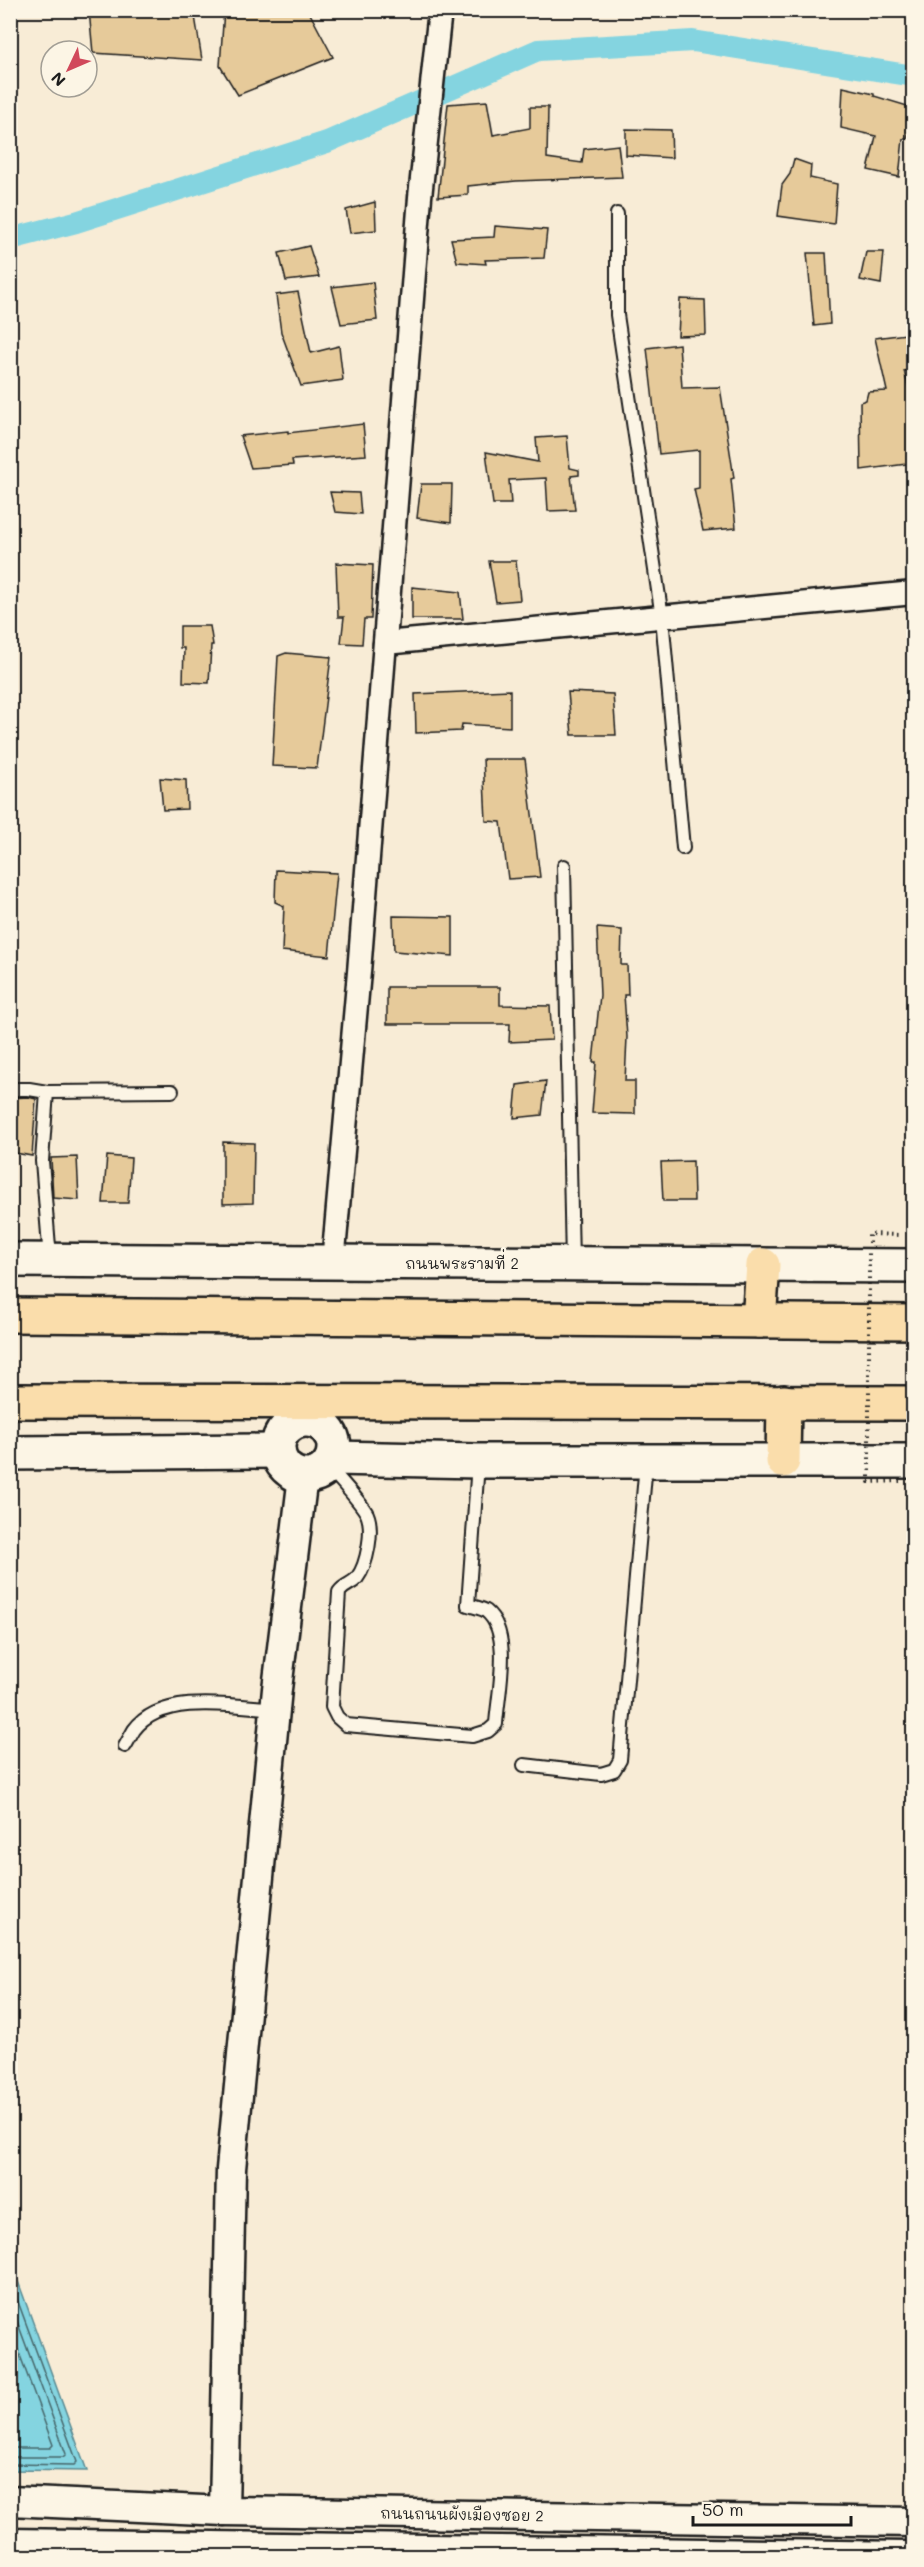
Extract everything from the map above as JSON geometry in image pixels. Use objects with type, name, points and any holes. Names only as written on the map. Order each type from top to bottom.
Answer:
[{"type":"highway","points":[[759,1321],[763,1265]]},
{"type":"highway","points":[[10,1315],[914,1322]]},
{"type":"highway","points":[[10,1401],[299,1412],[784,1402],[914,1403]]},
{"type":"highway","points":[[783,1461],[784,1402]]},
{"type":"main road","name":"ถนนพระรามที่ 2","points":[[10,1260],[914,1266]]},
{"type":"main road","points":[[321,1467],[333,1440],[329,1432],[299,1412],[282,1434],[278,1451],[286,1468],[321,1467],[478,1461],[783,1461],[907,1471]]},
{"type":"main road","points":[[10,1453],[278,1451]]},
{"type":"street","points":[[333,1263],[420,197],[440,10]]},
{"type":"street","points":[[385,643],[914,593]]},
{"type":"street","points":[[224,2511],[231,2169],[275,1709],[321,1467]]},
{"type":"street","name":"ถนนถนนผังเมืองซอย 2","points":[[10,2501],[224,2511],[914,2522]]},
{"type":"street","points":[[10,2543],[224,2552],[906,2556]]},
{"type":"lane","points":[[617,214],[616,315],[662,617],[682,848]]},
{"type":"lane","points":[[564,866],[572,1264]]},
{"type":"lane","points":[[10,1089],[47,1092],[172,1091]]},
{"type":"lane","points":[[47,1092],[42,1161],[50,1262]]},
{"type":"lane","points":[[321,1467],[367,1515],[369,1550],[366,1563],[356,1579],[345,1585],[339,1592],[332,1707],[337,1717],[346,1725],[472,1736],[488,1731],[496,1724],[502,1651],[499,1631],[492,1618],[485,1610],[468,1605],[478,1461]]},
{"type":"lane","points":[[524,1765],[601,1774],[614,1770],[620,1760],[646,1461]]},
{"type":"lane","points":[[125,1746],[135,1728],[152,1716],[172,1707],[189,1703],[275,1709]]},
{"type":"path","points":[[900,1235],[869,1234],[869,1482],[907,1471]]},
{"type":"water","points":[[11,2262],[87,2471],[11,2470]]},
{"type":"building","points":[[89,10],[194,10],[202,60],[99,53],[99,39],[92,39]]},
{"type":"building","points":[[224,10],[308,10],[333,57],[238,95],[220,66]]},
{"type":"building","points":[[843,87],[874,94],[874,96],[914,108],[907,139],[903,139],[899,177],[868,170],[876,136],[841,128]]},
{"type":"building","points":[[487,101],[493,135],[530,128],[530,107],[548,107],[547,158],[582,163],[584,149],[618,145],[622,177],[516,181],[468,186],[468,195],[438,197],[448,104]]},
{"type":"building","points":[[626,129],[671,130],[672,158],[626,155]]},
{"type":"building","points":[[794,159],[811,165],[810,178],[837,184],[834,224],[778,216],[782,185],[790,174]]},
{"type":"building","points":[[375,202],[376,230],[350,233],[346,210]]},
{"type":"building","points":[[495,226],[547,230],[544,258],[485,260],[486,264],[457,262],[451,239],[494,237]]},
{"type":"building","points":[[309,246],[319,277],[286,281],[279,253]]},
{"type":"building","points":[[866,252],[884,252],[881,284],[860,280]]},
{"type":"building","points":[[807,253],[826,253],[830,324],[814,326]]},
{"type":"building","points":[[373,282],[377,320],[341,324],[332,287]]},
{"type":"building","points":[[298,292],[311,353],[339,346],[343,380],[301,386],[281,332],[276,295]]},
{"type":"building","points":[[680,299],[705,300],[706,335],[678,336]]},
{"type":"building","points":[[914,333],[914,370],[904,371],[914,408],[914,463],[861,470],[860,402],[866,400],[868,392],[887,391],[875,338]]},
{"type":"building","points":[[679,344],[682,388],[720,387],[734,478],[731,479],[736,528],[703,531],[694,489],[699,488],[699,450],[659,454],[647,348]]},
{"type":"building","points":[[363,424],[366,455],[292,460],[293,465],[251,468],[240,436],[288,431],[288,433]]},
{"type":"building","points":[[567,436],[570,468],[579,470],[579,475],[571,476],[575,510],[548,511],[546,478],[509,480],[511,504],[493,504],[486,452],[538,462],[536,438]]},
{"type":"building","points":[[421,484],[452,484],[451,523],[417,518]]},
{"type":"building","points":[[330,492],[359,493],[361,514],[335,512]]},
{"type":"building","points":[[489,561],[516,561],[520,600],[496,602]]},
{"type":"building","points":[[336,563],[373,565],[371,619],[364,619],[362,644],[341,643],[344,617],[338,617]]},
{"type":"building","points":[[412,587],[460,592],[463,619],[412,619]]},
{"type":"building","points":[[180,626],[210,626],[213,645],[211,645],[209,683],[183,682],[184,648],[180,648]]},
{"type":"building","points":[[286,653],[331,657],[317,768],[272,766],[278,656]]},
{"type":"building","points":[[510,690],[510,727],[462,724],[461,731],[416,733],[415,694]]},
{"type":"building","points":[[568,692],[613,694],[616,735],[572,735]]},
{"type":"building","points":[[483,759],[525,759],[540,877],[508,879],[501,822],[486,821]]},
{"type":"building","points":[[160,778],[186,780],[187,809],[163,810]]},
{"type":"building","points":[[276,870],[337,873],[329,956],[282,951],[284,906],[275,902]]},
{"type":"building","points":[[393,916],[453,917],[453,956],[394,951]]},
{"type":"building","points":[[597,928],[622,930],[621,965],[627,965],[628,995],[624,995],[627,1037],[625,1081],[635,1081],[635,1114],[592,1113],[596,1062],[593,1062],[600,995]]},
{"type":"building","points":[[387,987],[500,987],[500,1005],[550,1006],[552,1040],[509,1042],[510,1024],[387,1024]]},
{"type":"building","points":[[546,1081],[542,1115],[514,1118],[517,1085]]},
{"type":"building","points":[[10,1098],[36,1099],[32,1156],[10,1152]]},
{"type":"building","points":[[223,1142],[254,1143],[253,1203],[223,1204]]},
{"type":"building","points":[[107,1156],[131,1158],[128,1203],[103,1203]]},
{"type":"building","points":[[77,1157],[79,1200],[53,1198],[51,1158]]},
{"type":"building","points":[[693,1161],[694,1201],[663,1201],[661,1162]]},
{"type":"waterway","points":[[10,239],[76,222],[327,142],[538,50],[693,41],[914,76]]}]
